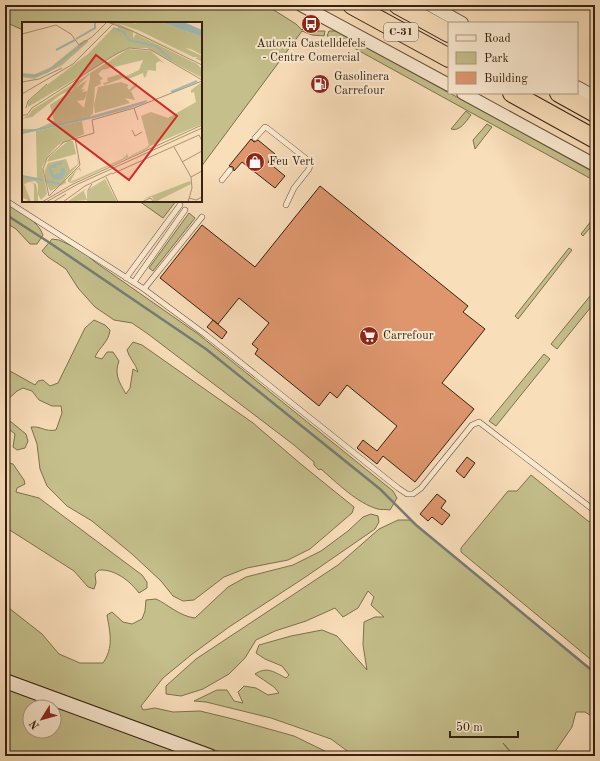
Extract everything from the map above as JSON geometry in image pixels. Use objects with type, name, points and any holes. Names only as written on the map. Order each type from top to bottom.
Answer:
[{"type":"highway","name":"C-31","points":[[352,5],[448,57]]},
{"type":"highway","name":"C-31","points":[[398,5],[448,32]]},
{"type":"highway","points":[[514,94],[595,139]]},
{"type":"highway","points":[[561,94],[594,108]]},
{"type":"main road","points":[[5,681],[209,756]]},
{"type":"street","points":[[301,5],[448,84]]},
{"type":"street","points":[[430,5],[460,22]]},
{"type":"street","points":[[578,88],[594,108]]},
{"type":"street","points":[[465,94],[595,165]]},
{"type":"lane","points":[[255,138],[265,127],[309,161],[309,169],[294,188],[286,205]]},
{"type":"lane","points":[[222,180],[230,170]]},
{"type":"lane","points":[[5,200],[144,289],[206,335],[391,483],[407,494],[413,494],[421,488],[472,425],[479,422],[594,510]]},
{"type":"lane","points":[[126,278],[180,205]]},
{"type":"lane","points":[[134,282],[185,210]]},
{"type":"lane","points":[[144,289],[202,217]]},
{"type":"green space","points":[[5,5],[266,5],[296,24],[302,30],[306,26],[317,31],[325,31],[324,36],[312,35],[302,31],[202,166],[202,22],[22,22],[22,30],[5,22]]},
{"type":"green space","points":[[329,31],[336,31],[344,35],[448,92],[448,94],[451,94],[595,173],[595,181],[334,37],[327,36]]},
{"type":"green space","points":[[466,111],[471,115],[465,123],[457,129],[451,129]]},
{"type":"green space","points":[[487,124],[492,127],[475,149],[473,140]]},
{"type":"green space","points":[[140,202],[175,202],[163,218]]},
{"type":"green space","points":[[10,206],[30,218],[41,230],[43,235],[37,244],[30,244],[16,229],[5,222],[5,207]]},
{"type":"green space","points":[[189,213],[195,218],[153,271],[149,268]]},
{"type":"green space","points":[[595,216],[595,222],[583,236],[581,234]]},
{"type":"green space","points":[[52,239],[59,240],[83,251],[95,262],[198,334],[393,491],[397,498],[390,510],[370,506],[355,498],[321,469],[319,470],[314,465],[314,462],[294,445],[148,334],[132,323],[114,320],[95,307],[78,288],[66,269],[42,251]]},
{"type":"green space","points":[[569,248],[572,250],[518,319],[515,316]]},
{"type":"green space","points":[[595,290],[595,302],[557,349],[551,344]]},
{"type":"green space","points":[[94,320],[105,325],[110,330],[108,338],[95,357],[102,359],[107,352],[113,352],[119,361],[117,374],[119,382],[126,394],[130,388],[133,369],[138,372],[127,350],[133,342],[142,345],[253,423],[354,507],[352,513],[310,549],[288,560],[247,568],[224,577],[194,600],[183,601],[173,596],[161,581],[132,554],[92,521],[67,506],[47,486],[40,469],[37,444],[31,427],[56,430],[62,413],[61,406],[52,406],[39,400],[32,391],[23,388],[17,391],[5,402],[5,372],[10,371],[35,385],[38,381],[43,380],[50,386],[58,383],[85,328]]},
{"type":"green space","points":[[544,354],[550,359],[496,426],[489,421]]},
{"type":"green space","points":[[5,417],[26,434],[28,441],[25,448],[17,450],[13,447],[15,434],[5,426]]},
{"type":"green space","points":[[5,462],[13,464],[24,480],[25,484],[17,488],[16,492],[39,498],[142,575],[147,582],[147,588],[139,593],[122,577],[111,571],[105,570],[99,570],[95,574],[96,583],[94,589],[88,587],[74,571],[5,527],[5,512],[7,511],[5,509],[5,491],[9,490],[8,487],[5,486]]},
{"type":"green space","points":[[531,475],[588,521],[595,524],[595,663],[461,552],[461,548],[508,491],[517,491]]},
{"type":"green space","points":[[371,514],[378,516],[379,522],[375,529],[229,627],[191,655],[163,678],[141,706],[143,710],[155,708],[173,712],[200,711],[233,719],[294,736],[335,756],[231,756],[5,673],[5,605],[42,634],[59,654],[80,663],[103,663],[110,646],[107,615],[112,612],[123,622],[132,624],[142,619],[145,611],[146,600],[156,599],[179,613],[195,618],[228,587],[246,577],[293,565],[321,551],[348,531],[363,517]]},
{"type":"green space","points":[[398,520],[410,520],[595,673],[595,718],[585,712],[576,712],[572,727],[552,756],[515,756],[503,743],[513,756],[354,756],[331,739],[271,718],[206,702],[194,701],[217,690],[227,690],[234,701],[243,703],[238,692],[244,686],[256,688],[268,695],[279,693],[274,687],[255,674],[263,670],[267,670],[286,678],[289,675],[282,666],[265,659],[256,653],[259,645],[291,636],[322,630],[337,636],[367,670],[363,645],[364,622],[375,617],[384,617],[371,605],[374,597],[368,591],[358,608],[343,617],[335,608],[306,621],[275,631],[256,640],[245,658],[229,674],[203,689],[181,696],[166,694],[166,686],[196,659],[338,565],[379,529]]},
{"type":"green space","points":[[5,688],[34,699],[22,699],[22,739],[62,739],[62,709],[187,756],[5,756]]},
{"type":"building","name":"Feu Vert","points":[[251,139],[254,142],[258,140],[275,154],[268,162],[285,176],[275,188],[242,162],[234,171],[233,167],[229,166]]},
{"type":"building","name":"Carrefour","points":[[320,186],[468,306],[463,312],[485,329],[442,383],[474,409],[415,482],[383,456],[377,464],[357,448],[363,440],[377,451],[397,426],[347,385],[337,398],[330,392],[319,406],[255,354],[258,349],[252,344],[269,323],[239,298],[218,324],[160,278],[202,225],[255,267]]},
{"type":"building","points":[[213,320],[227,332],[222,339],[207,327]]},
{"type":"building","points":[[467,457],[475,463],[464,478],[456,471]]},
{"type":"building","points":[[437,494],[446,501],[441,508],[450,515],[442,525],[432,517],[428,521],[420,514]]},
{"type":"waterway","points":[[5,214],[206,349],[380,489],[416,525],[595,673]]},
{"type":"place","name":"Autovia Castelldefels - Centre Comercial","points":[[311,24]]},
{"type":"place","name":"Gasolinera Carrefour","points":[[320,84]]},
{"type":"place","name":"Feu Vert","points":[[255,162]]},
{"type":"place","name":"Carrefour","points":[[369,336]]}]
